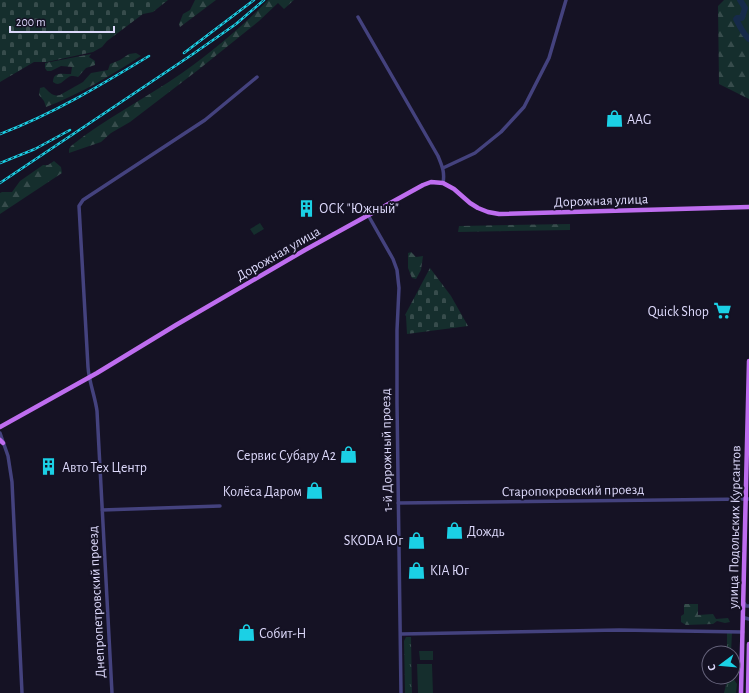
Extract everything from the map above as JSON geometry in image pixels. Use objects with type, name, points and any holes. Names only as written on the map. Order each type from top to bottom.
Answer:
[{"type":"main road","name":"Дорожная улица","points":[[0,427],[136,351],[176,325],[305,250],[431,182],[443,183],[454,188],[470,203],[478,208],[499,214],[749,207]]},
{"type":"main road","name":"улица Подольских Курсантов","points":[[741,693],[747,499],[749,361]]},
{"type":"main road","points":[[748,693],[749,644]]},
{"type":"street","points":[[443,168],[475,153],[501,132],[524,107],[550,58],[566,0]]},
{"type":"street","points":[[358,17],[443,168],[445,175],[443,183]]},
{"type":"street","name":"Днепропетровский проезд","points":[[112,693],[97,411],[93,389],[89,378],[79,206],[83,200],[205,120],[257,77]]},
{"type":"street","name":"1-й Дорожный проезд","points":[[368,215],[393,259],[399,280],[397,352],[401,693]]},
{"type":"street","points":[[0,433],[11,468],[22,693]]},
{"type":"street","name":"Старопокровский проезд","points":[[398,504],[747,499]]},
{"type":"street","points":[[102,510],[220,506]]},
{"type":"street","points":[[744,603],[746,606],[749,606]]},
{"type":"street","points":[[743,620],[745,618],[749,619]]},
{"type":"street","points":[[401,634],[619,630],[743,632]]},
{"type":"green space","points":[[0,0],[168,0],[153,12],[143,14],[107,41],[102,47],[93,52],[47,62],[34,62],[0,82]]},
{"type":"green space","points":[[195,0],[216,0],[180,27],[179,24],[183,14],[190,10]]},
{"type":"green space","points":[[268,0],[294,0],[284,9],[278,3],[259,21],[198,70],[130,122],[111,133],[101,142],[69,153],[71,146],[84,136],[182,73],[205,56],[238,29]]},
{"type":"green space","points":[[724,0],[749,0],[749,99],[719,84],[718,6]]},
{"type":"green space","points":[[136,53],[141,56],[95,84],[59,102],[46,107],[44,101],[39,95],[40,88],[44,87],[53,95],[60,95],[83,82],[91,73],[108,70],[110,64],[129,54]]},
{"type":"green space","points":[[91,54],[89,57],[95,61],[95,65],[86,68],[78,77],[71,76],[58,84],[53,82],[53,78],[59,74],[71,74],[72,67],[61,66],[51,71],[47,71],[45,68],[45,63]]},
{"type":"green space","points":[[54,161],[61,167],[62,173],[0,214],[0,193],[12,192],[20,181],[43,165],[48,165]]},
{"type":"green space","points":[[260,223],[264,229],[254,235],[250,229]]},
{"type":"green space","points":[[570,224],[570,230],[458,232],[459,226]]},
{"type":"green space","points":[[411,252],[416,257],[423,256],[421,270],[416,279],[412,278],[408,268],[408,253]]},
{"type":"green space","points":[[430,268],[451,296],[468,326],[407,334],[405,315]]},
{"type":"green space","points":[[684,604],[698,604],[698,615],[713,614],[716,619],[728,618],[730,622],[725,623],[717,621],[713,624],[686,625],[681,622],[681,616],[684,614]]},
{"type":"green space","points":[[727,631],[732,632],[731,645],[727,645]]},
{"type":"green space","points":[[406,637],[411,637],[412,693],[405,693],[404,641]]},
{"type":"green space","points":[[419,651],[433,651],[433,660],[420,660]]},
{"type":"green space","points":[[417,664],[432,664],[433,693],[418,693]]},
{"type":"green space","points":[[726,685],[737,685],[736,693],[724,693]]},
{"type":"waterway","points":[[740,0],[745,8],[742,18],[736,19],[743,32],[749,39]]},
{"type":"railway","points":[[184,53],[254,0]]},
{"type":"railway","points":[[0,183],[193,54],[236,24],[264,0]]},
{"type":"railway","points":[[0,134],[58,108],[149,56]]},
{"type":"railway","points":[[0,163],[35,149],[70,130]]},
{"type":"place","name":"AAG","points":[[614,119]]},
{"type":"place","name":"ОСК \"Южный\"","points":[[306,208]]},
{"type":"place","name":"Quick Shop","points":[[722,311]]},
{"type":"place","name":"Сервис Субару А2","points":[[349,455]]},
{"type":"place","name":"Авто Тех Центр","points":[[49,467]]},
{"type":"place","name":"Колёса Даром","points":[[315,491]]},
{"type":"place","name":"Дождь","points":[[454,531]]},
{"type":"place","name":"SKODA Юг","points":[[416,540]]},
{"type":"place","name":"KIA Юг","points":[[417,570]]},
{"type":"place","name":"Собит-Н","points":[[246,633]]}]
